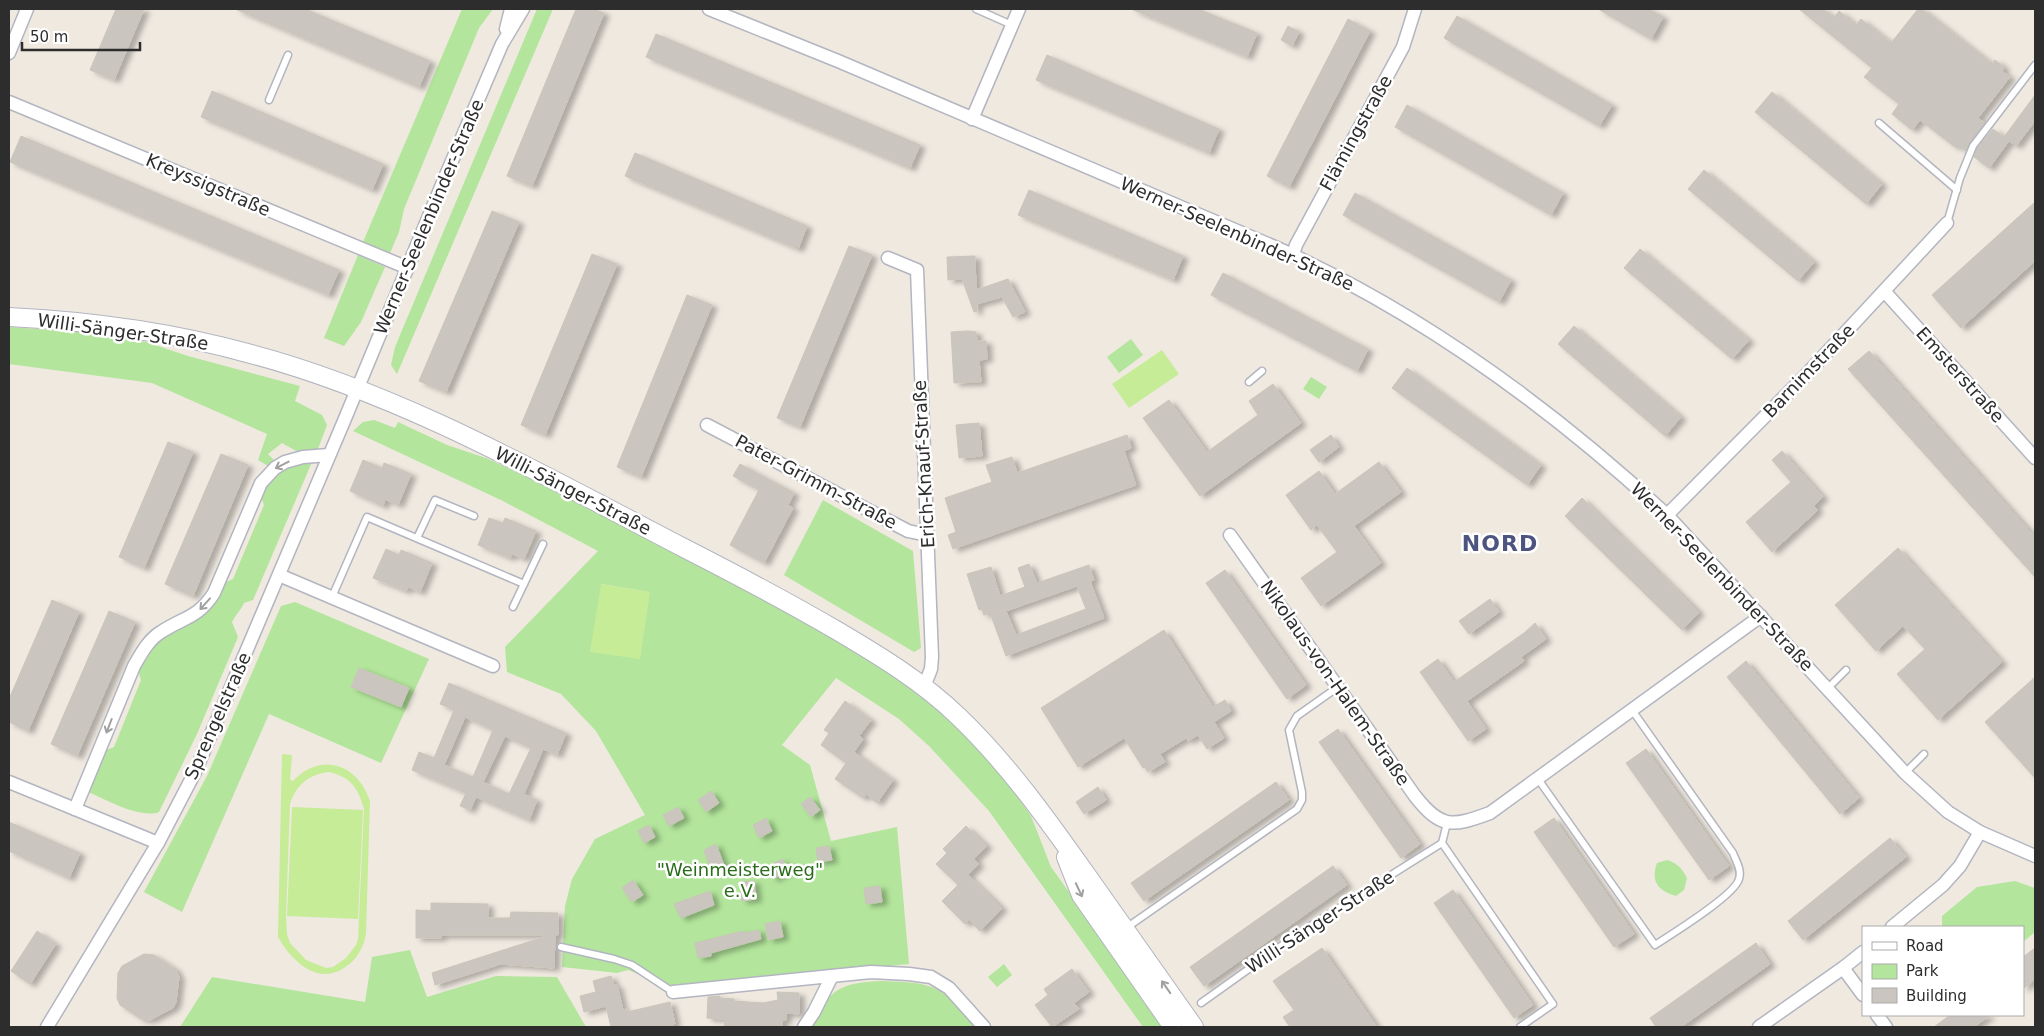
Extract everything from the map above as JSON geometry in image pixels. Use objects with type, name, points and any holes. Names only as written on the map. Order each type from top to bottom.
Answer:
[{"type":"main road","name":"Willi-Sänger-Straße","points":[[9,317],[56,320],[171,335],[252,354],[356,390],[392,404],[506,456],[783,599],[869,650],[924,687],[959,717],[999,758],[1054,829],[1194,1027]]},
{"type":"main road","name":"Willi-Sänger-Straße","points":[[1054,829],[1081,895],[1173,1027]]},
{"type":"street","points":[[9,53],[28,9]]},
{"type":"street","name":"Werner-Seelenbinder-Straße","points":[[502,44],[511,9]]},
{"type":"street","name":"Werner-Seelenbinder-Straße","points":[[356,390],[502,44],[523,9]]},
{"type":"street","name":"Werner-Seelenbinder-Straße","points":[[709,9],[731,13],[824,56],[1293,255],[1406,315],[1488,369],[1549,413],[1588,444],[1666,515],[1905,773],[1948,812],[1980,832],[2035,856]]},
{"type":"street","points":[[972,119],[1019,9]]},
{"type":"street","name":"Flämingstraße","points":[[1293,255],[1296,245],[1330,180],[1403,47],[1415,9]]},
{"type":"street","name":"Kreyssigstraße","points":[[9,102],[408,268]]},
{"type":"street","name":"Barnimstraße","points":[[1666,515],[1799,382],[1885,292],[1947,223]]},
{"type":"street","name":"Erich-Knauf-Straße","points":[[888,258],[917,270],[932,657],[932,669],[924,687]]},
{"type":"street","name":"Emsterstraße","points":[[1885,292],[2035,458]]},
{"type":"street","name":"Sprengelstraße","points":[[47,1027],[158,843],[195,772],[356,390]]},
{"type":"street","name":"Pater-Grimm-Straße","points":[[706,425],[908,531],[926,535]]},
{"type":"street","points":[[75,809],[134,666],[146,646],[159,633],[193,616],[206,606],[214,593],[261,484],[275,468],[285,462],[302,456],[329,455]]},
{"type":"street","name":"Nikolaus-von-Halem-Straße","points":[[1230,535],[1427,811],[1446,823]]},
{"type":"street","points":[[279,575],[493,666]]},
{"type":"street","points":[[1446,823],[1463,823],[1490,813],[1538,780],[1761,616]]},
{"type":"street","points":[[9,782],[158,843]]},
{"type":"street","points":[[1893,926],[1949,878],[1960,866],[1980,832]]},
{"type":"street","points":[[1759,1027],[1862,953]]},
{"type":"street","points":[[1843,968],[1862,994]]},
{"type":"street","points":[[673,992],[871,972],[909,974],[932,977],[949,988],[984,1027]]},
{"type":"street","points":[[804,1027],[814,1012],[832,976]]},
{"type":"street","points":[[1878,1016],[1886,1027]]},
{"type":"lane","points":[[976,9],[1012,25]]},
{"type":"lane","points":[[269,100],[288,55]]},
{"type":"lane","points":[[1947,223],[1965,162],[1974,146],[2035,65]]},
{"type":"lane","points":[[1879,123],[1957,190]]},
{"type":"lane","points":[[1249,382],[1262,371]]},
{"type":"lane","points":[[417,538],[435,500],[474,516]]},
{"type":"lane","points":[[332,597],[367,517],[524,584]]},
{"type":"lane","points":[[513,607],[543,544]]},
{"type":"lane","points":[[1828,688],[1846,670]]},
{"type":"lane","points":[[1125,929],[1297,809],[1302,800],[1302,792],[1289,730],[1297,716],[1338,687]]},
{"type":"lane","points":[[1538,780],[1655,946],[1733,890],[1739,879],[1740,870],[1733,853],[1632,710]]},
{"type":"lane","points":[[1905,773],[1924,754]]},
{"type":"lane","points":[[1446,823],[1442,843],[1553,1004],[1520,1027]]},
{"type":"lane","name":"Willi-Sänger-Straße","points":[[1201,1003],[1302,931],[1442,843]]},
{"type":"lane","points":[[561,947],[614,958],[632,966],[673,992]]},
{"type":"green space","points":[[462,9],[493,9],[479,28],[404,209],[399,232],[390,253],[363,242]]},
{"type":"green space","points":[[537,9],[553,9],[397,374],[391,365],[395,347]]},
{"type":"green space","points":[[358,255],[385,267],[361,322],[344,346],[324,338]]},
{"type":"green space","points":[[9,327],[93,333],[146,342],[188,356],[300,386],[295,401],[322,415],[327,425],[318,449],[298,452],[282,443],[268,454],[275,461],[270,467],[258,460],[267,434],[152,383],[9,364]]},
{"type":"green space","points":[[1131,339],[1143,355],[1119,373],[1107,357]]},
{"type":"green space","points":[[1162,350],[1179,374],[1129,408],[1112,384]]},
{"type":"green space","points":[[1311,377],[1327,387],[1319,399],[1303,389]]},
{"type":"green space","name":"\"Weinmeisterweg\" e.V.","points":[[374,420],[395,428],[398,422],[447,445],[486,458],[540,483],[747,589],[889,671],[940,709],[997,768],[1031,816],[1051,867],[1166,1027],[1143,1027],[989,811],[929,746],[899,719],[836,678],[782,745],[810,765],[831,841],[897,827],[909,964],[670,987],[628,970],[617,973],[562,967],[565,906],[572,879],[595,839],[645,815],[596,731],[561,694],[507,672],[505,647],[598,551],[503,501],[353,431],[363,422]],"holes":[[[601,584],[649,592],[640,658]]]},
{"type":"green space","points":[[302,461],[312,462],[253,600],[244,603],[232,622],[238,637],[197,734],[159,812],[143,813],[133,811],[88,792],[104,751],[114,747],[141,680],[138,670],[148,652],[163,636],[205,612],[218,596],[224,583],[233,579],[264,505],[261,497],[264,489],[277,474]]},
{"type":"green space","points":[[823,500],[913,551],[921,648],[914,652],[784,575]]},
{"type":"green space","points":[[601,584],[650,592],[640,659],[590,652]]},
{"type":"green space","points":[[295,602],[429,659],[381,763],[269,714],[182,912],[144,892],[207,776],[281,606]]},
{"type":"green space","points":[[282,754],[292,755],[290,780],[293,781],[315,766],[327,764],[338,766],[357,778],[370,801],[366,933],[359,953],[344,968],[334,973],[324,974],[306,968],[297,962],[278,937]],"holes":[[[322,773],[337,774],[348,780],[356,789],[364,809],[358,939],[356,945],[346,958],[333,967],[326,968],[306,960],[290,943],[287,934],[290,804],[296,791],[309,778]]]},
{"type":"green space","points":[[292,807],[363,810],[358,919],[287,916]]},
{"type":"green space","points":[[1667,860],[1679,866],[1687,878],[1684,890],[1676,896],[1661,888],[1655,880],[1657,863]]},
{"type":"green space","points":[[2015,881],[2035,888],[2035,932],[2024,941],[2024,926],[1942,926],[1942,916],[1977,887]]},
{"type":"green space","points":[[410,950],[427,997],[496,976],[557,977],[586,1027],[180,1027],[212,977],[365,1002],[372,957]]},
{"type":"green space","points":[[1004,964],[1012,975],[997,987],[988,977]]},
{"type":"green space","points":[[880,981],[914,983],[934,988],[952,1000],[977,1027],[807,1027],[822,1005],[843,987]]},
{"type":"building","points":[[116,9],[144,9],[114,80],[90,70]]},
{"type":"building","points":[[235,9],[305,9],[430,61],[419,87]]},
{"type":"building","points":[[576,9],[593,9],[604,13],[532,186],[507,176]]},
{"type":"building","points":[[1131,9],[1198,9],[1257,33],[1247,57]]},
{"type":"building","points":[[1598,9],[1649,9],[1663,17],[1651,39]]},
{"type":"building","points":[[1799,9],[1823,9],[1834,18],[1839,11],[1856,25],[1861,19],[1891,43],[1918,9],[1922,9],[1992,64],[1995,60],[2004,67],[2002,71],[2010,77],[1978,118],[1985,123],[1969,143],[1966,151],[1957,145],[1955,147],[1920,120],[1912,130],[1892,114],[1899,104],[1864,77],[1872,68]]},
{"type":"building","points":[[1457,16],[1612,105],[1599,126],[1444,38]]},
{"type":"building","points":[[1348,19],[1370,31],[1289,187],[1267,176]]},
{"type":"building","points":[[1288,26],[1299,32],[1292,46],[1281,40]]},
{"type":"building","points":[[656,34],[920,145],[910,168],[646,57]]},
{"type":"building","points":[[1047,55],[1219,129],[1209,153],[1036,80]]},
{"type":"building","points":[[212,91],[383,164],[372,190],[201,117]]},
{"type":"building","points":[[1772,92],[1882,184],[1866,204],[1755,112]]},
{"type":"building","points":[[2035,95],[2035,121],[2016,146],[2009,141],[1989,168],[1974,157],[1977,148],[1993,129],[2004,137]]},
{"type":"building","points":[[1407,105],[1563,193],[1551,215],[1395,127]]},
{"type":"building","points":[[21,136],[339,270],[328,295],[10,162]]},
{"type":"building","points":[[635,153],[807,226],[798,249],[625,176]]},
{"type":"building","points":[[1704,170],[1814,262],[1798,281],[1688,189]]},
{"type":"building","points":[[1029,190],[1183,256],[1173,280],[1018,215]]},
{"type":"building","points":[[1355,193],[1511,280],[1499,302],[1343,215]]},
{"type":"building","points":[[2035,202],[2035,261],[1961,328],[1932,295]]},
{"type":"building","points":[[492,211],[519,222],[446,392],[419,381]]},
{"type":"building","points":[[849,246],[872,255],[800,427],[777,418]]},
{"type":"building","points":[[1640,249],[1749,340],[1732,359],[1624,268]]},
{"type":"building","points":[[592,254],[617,264],[545,435],[521,425]]},
{"type":"building","points":[[975,256],[976,290],[1008,279],[1025,312],[1013,317],[1002,297],[977,304],[977,311],[974,312],[962,279],[948,280],[947,257]]},
{"type":"building","points":[[1223,273],[1368,349],[1357,371],[1211,295]]},
{"type":"building","points":[[687,295],[712,305],[641,477],[617,467]]},
{"type":"building","points":[[1574,326],[1681,417],[1665,436],[1558,344]]},
{"type":"building","points":[[951,332],[976,332],[977,341],[986,341],[987,359],[979,360],[981,382],[954,383]]},
{"type":"building","points":[[1869,351],[2035,537],[2035,577],[1848,369]]},
{"type":"building","points":[[1407,368],[1541,465],[1527,485],[1392,388]]},
{"type":"building","points":[[1273,384],[1301,423],[1200,496],[1143,418],[1169,400],[1207,452],[1258,415],[1249,401]]},
{"type":"building","points":[[979,423],[982,456],[959,458],[956,425]]},
{"type":"building","points":[[1127,435],[1131,448],[1124,451],[1136,485],[953,549],[948,535],[956,532],[945,498],[992,482],[986,465],[1012,457],[1017,473]]},
{"type":"building","points":[[1331,435],[1339,447],[1319,462],[1310,450]]},
{"type":"building","points":[[168,442],[193,452],[144,568],[119,557]]},
{"type":"building","points":[[1782,451],[1823,497],[1814,506],[1818,510],[1772,552],[1746,522],[1791,482],[1772,460]]},
{"type":"building","points":[[221,454],[248,465],[193,596],[165,584]]},
{"type":"building","points":[[363,460],[382,468],[384,463],[411,474],[398,505],[385,499],[383,506],[350,491]]},
{"type":"building","points":[[1379,462],[1401,492],[1354,526],[1381,563],[1321,606],[1301,578],[1337,552],[1317,525],[1311,530],[1286,495],[1319,471],[1335,494]]},
{"type":"building","points":[[740,464],[794,493],[788,505],[793,508],[764,563],[730,545],[759,490],[733,476]]},
{"type":"building","points":[[1582,498],[1699,612],[1682,630],[1565,516]]},
{"type":"building","points":[[489,518],[503,523],[505,518],[536,531],[524,559],[512,554],[510,558],[478,545]]},
{"type":"building","points":[[1898,548],[2002,662],[1938,720],[1897,674],[1925,649],[1903,626],[1876,651],[1835,605]]},
{"type":"building","points":[[386,549],[399,555],[401,550],[432,563],[420,592],[408,587],[406,591],[373,578]]},
{"type":"building","points":[[1029,564],[1037,583],[1089,565],[1094,580],[1090,581],[1104,618],[1006,656],[990,613],[984,615],[982,609],[979,610],[967,574],[991,567],[1000,596],[1025,587],[1018,568]],"holes":[[[1077,586],[1086,609],[1016,635],[1006,611]]]},
{"type":"building","points":[[1225,570],[1306,685],[1287,699],[1206,583]]},
{"type":"building","points":[[1490,599],[1499,612],[1469,634],[1459,621]]},
{"type":"building","points":[[52,600],[79,612],[28,731],[9,722],[9,699]]},
{"type":"building","points":[[109,611],[135,622],[77,756],[51,744]]},
{"type":"building","points":[[1535,623],[1546,639],[1521,657],[1524,661],[1467,701],[1486,729],[1468,741],[1420,672],[1438,659],[1454,682],[1524,633]]},
{"type":"building","points":[[1164,630],[1213,707],[1225,700],[1231,711],[1214,722],[1224,738],[1207,749],[1198,735],[1188,741],[1186,738],[1160,754],[1165,762],[1148,772],[1145,767],[1143,768],[1124,738],[1078,767],[1041,708]]},
{"type":"building","points":[[1746,661],[1859,798],[1840,814],[1727,677]]},
{"type":"building","points":[[359,668],[409,688],[401,707],[351,687]]},
{"type":"building","points":[[2035,677],[2035,778],[1985,722]]},
{"type":"building","points":[[449,683],[566,733],[557,755],[543,749],[524,794],[537,800],[529,820],[476,797],[470,810],[460,806],[466,793],[412,770],[419,752],[434,758],[454,710],[440,704]],"holes":[[[465,717],[493,730],[473,777],[444,765]],[[505,736],[531,748],[509,794],[483,782]]]},
{"type":"building","points":[[845,701],[871,720],[859,736],[863,739],[854,752],[893,780],[877,803],[866,794],[863,798],[835,779],[846,763],[821,745],[829,733],[824,730]]},
{"type":"building","points":[[1338,729],[1420,844],[1401,858],[1319,742]]},
{"type":"building","points":[[1646,749],[1729,866],[1709,880],[1626,763]]},
{"type":"building","points":[[1276,782],[1289,800],[1144,901],[1131,883]]},
{"type":"building","points":[[1098,787],[1106,800],[1084,814],[1076,802]]},
{"type":"building","points":[[711,791],[719,803],[706,812],[698,800]]},
{"type":"building","points":[[810,797],[820,810],[811,817],[801,804]]},
{"type":"building","points":[[678,807],[684,818],[669,826],[663,815]]},
{"type":"building","points":[[766,818],[772,831],[759,838],[753,825]]},
{"type":"building","points":[[1554,818],[1634,934],[1614,947],[1534,832]]},
{"type":"building","points":[[9,822],[80,853],[69,878],[9,851]]},
{"type":"building","points":[[649,825],[655,837],[644,843],[638,831]]},
{"type":"building","points":[[966,826],[987,846],[974,859],[979,864],[968,875],[1002,908],[980,931],[969,920],[965,924],[942,901],[958,885],[936,864],[947,853],[943,849]]},
{"type":"building","points":[[1890,838],[1906,857],[1803,940],[1788,921]]},
{"type":"building","points":[[716,844],[725,868],[712,872],[704,850]]},
{"type":"building","points":[[829,846],[832,860],[818,862],[816,848]]},
{"type":"building","points":[[782,859],[788,870],[773,879],[767,867]]},
{"type":"building","points":[[1333,866],[1347,885],[1204,986],[1190,967]]},
{"type":"building","points":[[633,880],[643,895],[632,902],[622,888]]},
{"type":"building","points":[[754,881],[756,899],[742,901],[740,882]]},
{"type":"building","points":[[880,886],[882,902],[866,904],[864,888]]},
{"type":"building","points":[[1453,890],[1533,1005],[1514,1018],[1434,903]]},
{"type":"building","points":[[710,891],[714,905],[681,918],[674,904]]},
{"type":"building","points":[[431,903],[488,904],[488,918],[510,918],[511,912],[558,913],[558,935],[555,935],[554,968],[501,964],[435,985],[432,973],[550,935],[441,935],[441,938],[416,938],[416,910],[431,911]]},
{"type":"building","points":[[780,921],[783,937],[768,940],[765,924]]},
{"type":"building","points":[[759,930],[761,939],[711,953],[711,956],[698,958],[695,943],[743,931],[744,933]]},
{"type":"building","points":[[37,931],[56,944],[30,984],[11,971]]},
{"type":"building","points":[[1756,943],[1770,964],[1681,1027],[1656,1027],[1650,1018]]},
{"type":"building","points":[[1322,948],[1377,1027],[1290,1027],[1283,1017],[1294,1010],[1273,981]]},
{"type":"building","points":[[2035,948],[2035,979],[2024,988],[2024,956]]},
{"type":"building","points":[[144,954],[154,955],[175,969],[179,977],[176,1002],[173,1008],[150,1020],[141,1019],[120,1005],[117,998],[118,973],[122,966]]},
{"type":"building","points":[[1072,969],[1089,992],[1074,1003],[1079,1009],[1052,1027],[1035,1005],[1048,995],[1044,989]]},
{"type":"building","points":[[611,976],[614,985],[617,985],[623,1010],[627,1009],[627,1012],[670,1002],[675,1024],[670,1027],[611,1027],[606,1006],[584,1012],[580,996],[596,992],[593,981]]},
{"type":"building","points":[[777,992],[799,993],[799,1014],[786,1013],[786,1020],[782,1020],[782,1027],[724,1027],[725,1019],[707,1018],[708,997],[720,996],[720,998],[734,999],[734,1001],[763,1003],[778,1000]]},
{"type":"building","points":[[1949,1016],[1989,1016],[1974,1027],[1934,1027]]},
{"type":"district","name":"NORD","points":[[1500,543]]}]
